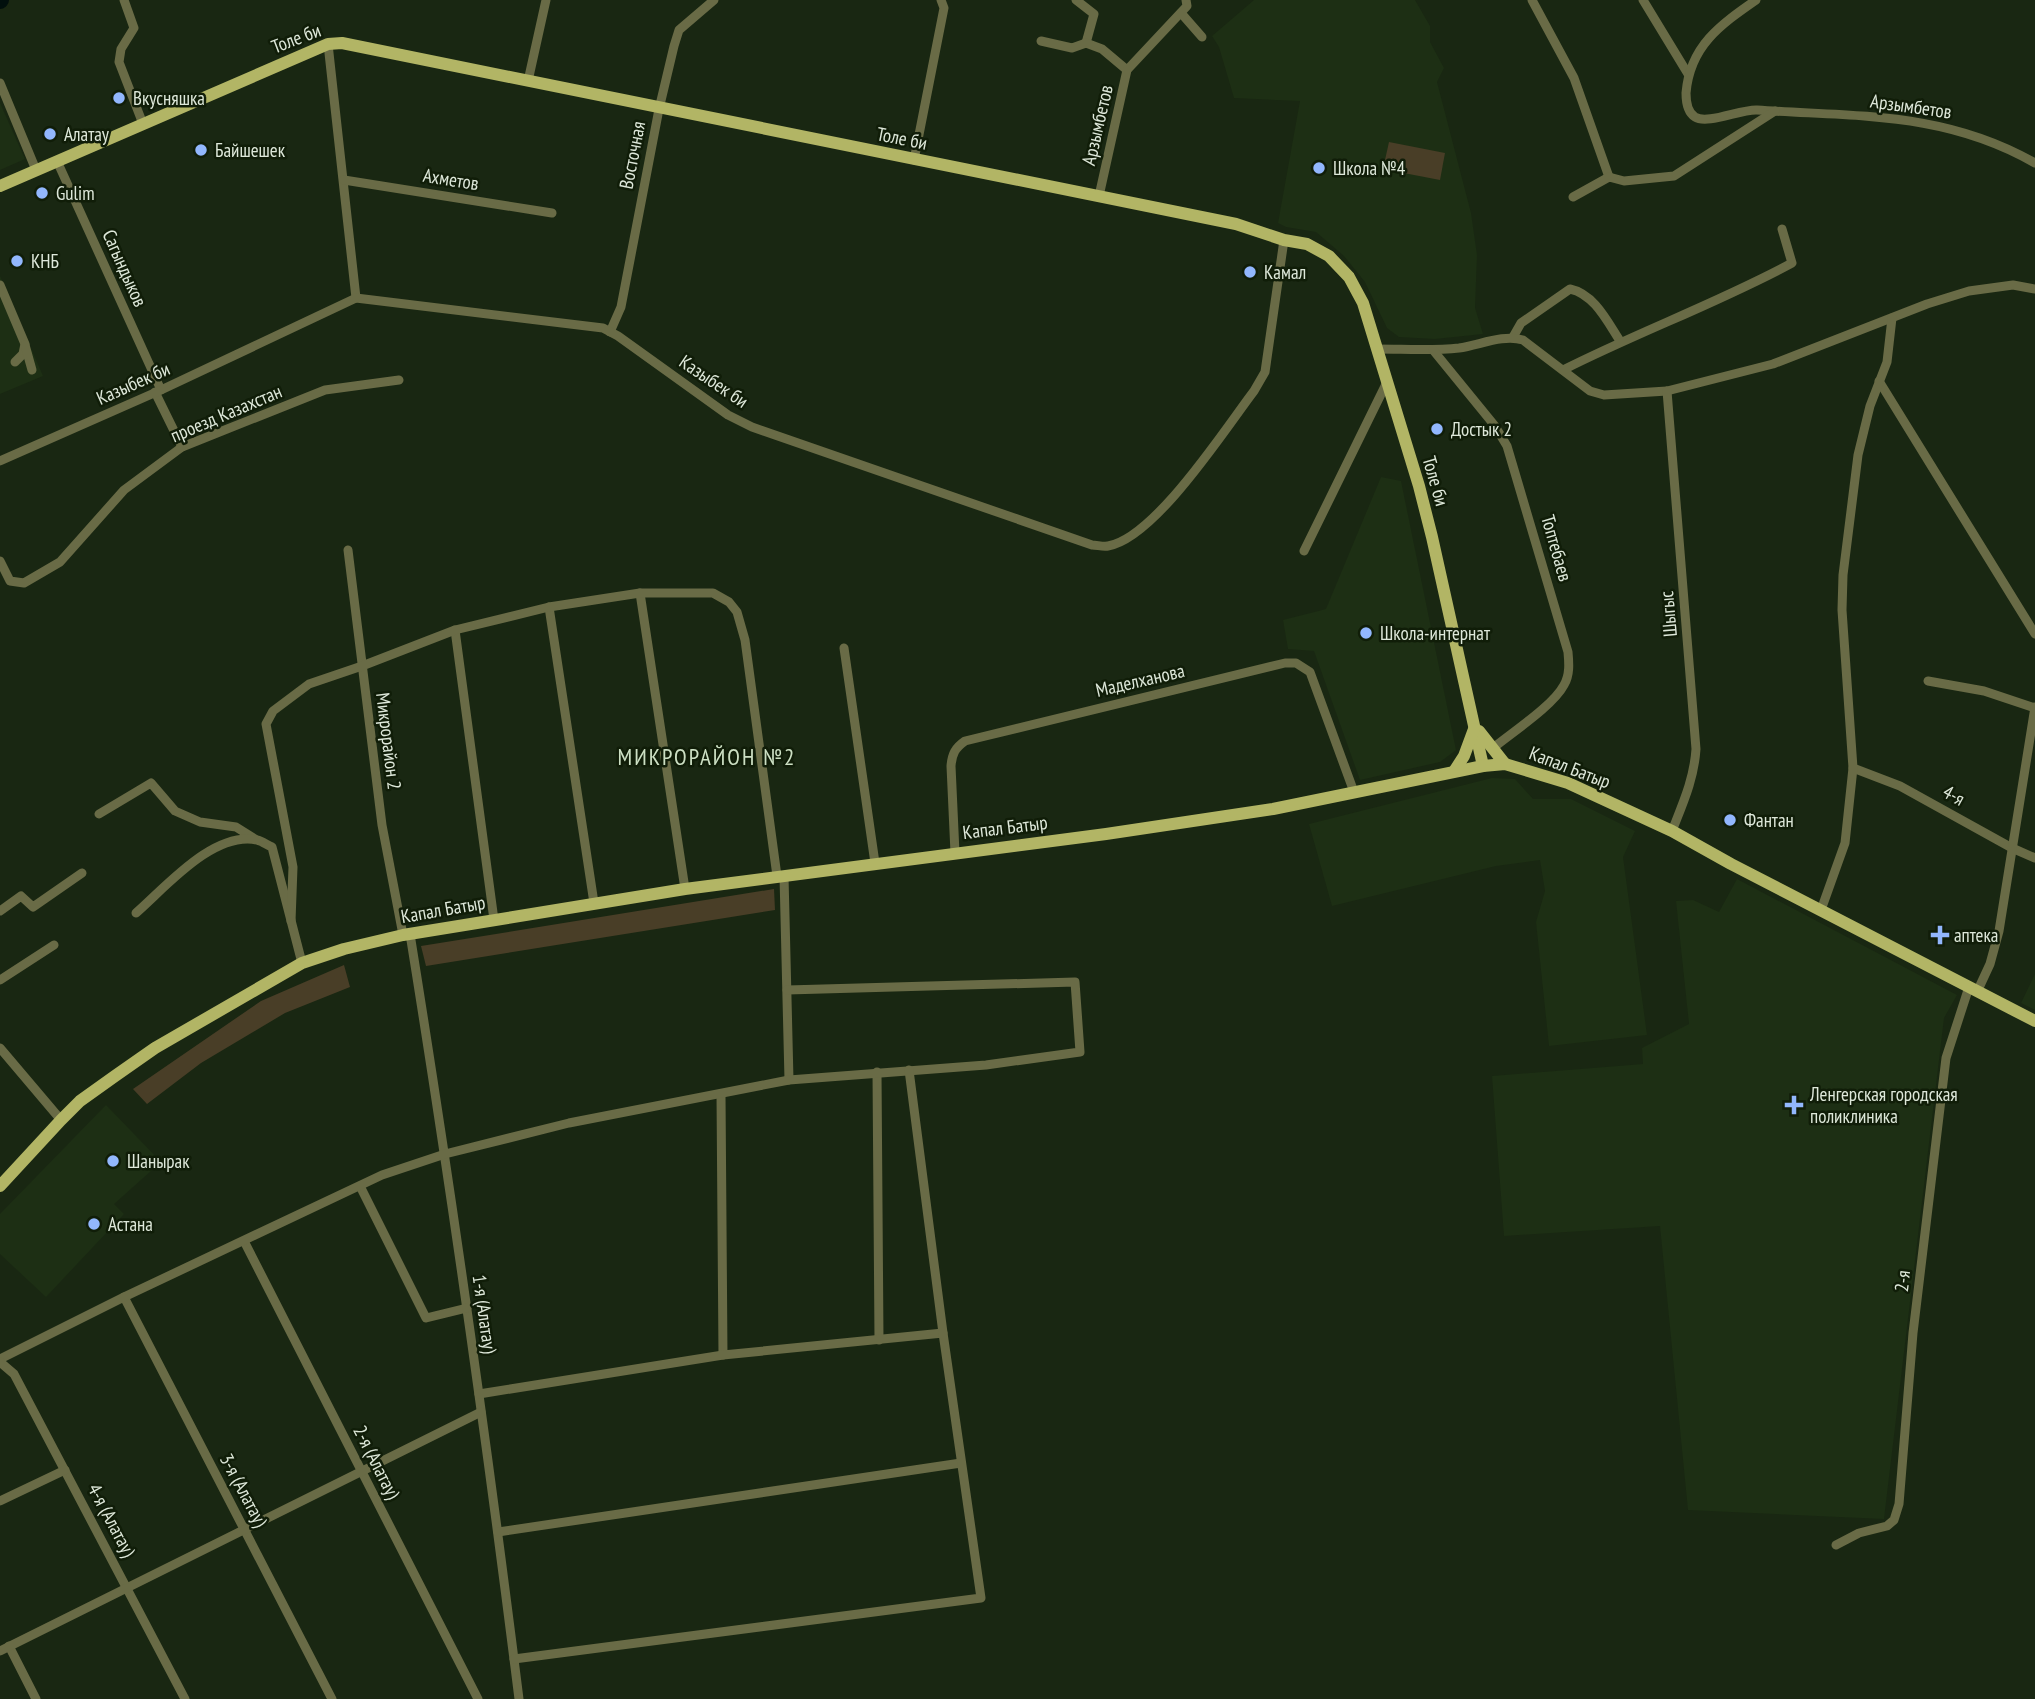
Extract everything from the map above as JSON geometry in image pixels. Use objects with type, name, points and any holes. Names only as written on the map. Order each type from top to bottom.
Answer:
[{"type":"main road","name":"Толе би","points":[[0,186],[328,44],[342,43],[1236,224],[1284,240],[1307,244],[1329,256],[1349,277],[1363,303],[1432,537],[1483,766]]},
{"type":"main road","points":[[1475,725],[1506,764]]},
{"type":"main road","points":[[1455,770],[1464,756],[1475,725]]},
{"type":"main road","name":"Капал Батыр","points":[[0,1186],[80,1101],[155,1048],[302,962],[344,949],[407,934],[685,889],[1273,809],[1455,770],[1506,764],[1568,783],[1672,831],[2035,1021]]},
{"type":"street","points":[[124,0],[134,28],[121,49],[119,62],[143,124]]},
{"type":"street","points":[[528,81],[546,0]]},
{"type":"street","name":"Восточная","points":[[610,332],[621,307],[659,109],[679,30],[714,0]]},
{"type":"street","points":[[914,160],[944,8],[941,0]]},
{"type":"street","points":[[1076,0],[1094,14],[1086,43]]},
{"type":"street","name":"Арзымбетов","points":[[1099,196],[1127,70],[1187,6],[1186,0]]},
{"type":"street","points":[[1532,0],[1574,78],[1609,177]]},
{"type":"street","points":[[1643,0],[1688,74]]},
{"type":"street","name":"Арзымбетов","points":[[1756,0],[1725,21],[1707,38],[1688,74],[1686,99],[1688,108],[1695,117],[1704,120],[1747,109],[1900,118],[1940,126],[2005,146],[2035,163]]},
{"type":"street","points":[[1181,13],[1202,37]]},
{"type":"street","points":[[1041,41],[1072,48],[1086,43],[1102,48],[1127,70]]},
{"type":"street","points":[[328,44],[356,298]]},
{"type":"street","points":[[0,83],[36,170]]},
{"type":"street","points":[[1573,197],[1609,177],[1624,181],[1674,177],[1775,111]]},
{"type":"street","name":"Сагындыков","points":[[57,161],[182,447]]},
{"type":"street","name":"Ахметов","points":[[344,180],[552,213]]},
{"type":"street","points":[[1563,370],[1620,341],[1661,326],[1792,263],[1782,229]]},
{"type":"street","name":"Казыбек би","points":[[0,461],[158,391],[356,298],[603,328],[728,415],[752,427],[1092,545],[1107,546],[1124,540],[1167,506],[1254,391],[1265,372],[1284,240]]},
{"type":"street","points":[[0,285],[25,344],[32,370]]},
{"type":"street","points":[[1377,349],[1433,350],[1513,337],[1523,340],[1590,391],[1604,395],[1667,391],[1773,365],[1927,304],[1969,291],[2013,285],[2035,289]]},
{"type":"street","points":[[1513,337],[1521,323],[1570,289],[1583,292],[1603,314],[1620,341]]},
{"type":"street","points":[[1821,910],[1845,843],[1853,768],[1842,610],[1843,575],[1858,455],[1870,406],[1887,362],[1892,318]]},
{"type":"street","points":[[15,362],[23,354],[25,344]]},
{"type":"street","name":"Топтебаев","points":[[1433,350],[1495,426],[1507,446],[1569,652],[1569,671],[1564,685],[1549,702],[1492,749]]},
{"type":"street","name":"проезд Казахстан","points":[[0,561],[10,581],[24,583],[60,562],[124,490],[182,447],[325,390],[399,380]]},
{"type":"street","points":[[1879,381],[2035,634]]},
{"type":"street","points":[[1304,551],[1387,382]]},
{"type":"street","name":"Шыгыс","points":[[1667,391],[1696,749],[1695,770],[1690,788],[1672,831]]},
{"type":"street","name":"Микрорайон 2","points":[[348,550],[382,825],[407,934]]},
{"type":"street","points":[[291,921],[293,867],[266,724],[274,711],[309,684],[455,630],[549,607],[640,593],[713,593],[729,602],[737,612],[745,640],[780,876],[789,1080]]},
{"type":"street","points":[[640,593],[685,889]]},
{"type":"street","points":[[549,607],[594,903]]},
{"type":"street","points":[[455,630],[494,919]]},
{"type":"street","points":[[844,648],[875,863]]},
{"type":"street","name":"Маделханова","points":[[955,853],[952,754],[965,741],[1285,663],[1296,663],[1310,671],[1354,793]]},
{"type":"street","points":[[1928,681],[1984,691],[2035,708]]},
{"type":"street","name":"2-я","points":[[1836,1545],[1859,1533],[1887,1526],[1894,1520],[1899,1504],[1913,1333],[1946,1058],[1973,989],[1990,964],[1999,931],[2035,708]]},
{"type":"street","name":"4-я","points":[[1853,768],[1900,786],[2035,858]]},
{"type":"street","points":[[99,814],[151,783],[175,811],[200,822],[236,827],[272,847],[302,962]]},
{"type":"street","points":[[136,913],[208,850],[230,841],[256,840]]},
{"type":"street","points":[[0,911],[21,896],[33,907],[82,873]]},
{"type":"street","name":"1-я (Алатау)","points":[[407,934],[445,1154],[519,1699]]},
{"type":"street","points":[[0,980],[54,944]]},
{"type":"street","points":[[0,1361],[124,1297],[382,1175],[445,1154],[569,1123],[789,1080],[986,1065],[1080,1052],[1075,982],[787,990]]},
{"type":"street","points":[[0,1048],[61,1120]]},
{"type":"street","points":[[514,1659],[981,1598],[909,1070]]},
{"type":"street","points":[[877,1072],[879,1340]]},
{"type":"street","points":[[721,1094],[723,1355]]},
{"type":"street","points":[[360,1186],[426,1318],[467,1308]]},
{"type":"street","name":"2-я (Алатау)","points":[[244,1241],[478,1699]]},
{"type":"street","name":"3-я (Алатау)","points":[[124,1297],[332,1699]]},
{"type":"street","points":[[479,1394],[723,1355],[943,1333]]},
{"type":"street","name":"4-я (Алатау)","points":[[0,1361],[14,1374],[185,1699]]},
{"type":"street","points":[[36,1699],[4,1648],[481,1412]]},
{"type":"street","points":[[498,1532],[961,1463]]},
{"type":"street","points":[[0,1501],[65,1470]]},
{"type":"shaded area","points":[[1254,0],[1415,0],[1430,26],[1430,42],[1444,68],[1437,82],[1471,213],[1477,255],[1475,308],[1483,334],[1435,339],[1399,337],[1387,328],[1365,282],[1344,256],[1316,232],[1278,223],[1300,101],[1234,98],[1219,47],[1212,36]]},
{"type":"shaded area","points":[[0,103],[25,159],[0,170]]},
{"type":"shaded area","points":[[1389,142],[1445,153],[1440,180],[1383,169]]},
{"type":"shaded area","points":[[0,276],[43,376],[0,394]]},
{"type":"shaded area","points":[[1381,477],[1401,481],[1456,750],[1440,762],[1360,780],[1314,651],[1288,649],[1283,620],[1326,609]]},
{"type":"shaded area","points":[[1492,778],[1515,779],[1533,799],[1571,799],[1635,831],[1623,857],[1647,1035],[1549,1046],[1536,922],[1545,891],[1540,860],[1496,866],[1332,906],[1309,824]]},
{"type":"shaded area","points":[[1737,879],[1957,995],[1944,1018],[1884,1519],[1688,1510],[1660,1226],[1504,1236],[1492,1076],[1643,1064],[1642,1048],[1689,1024],[1676,901],[1693,900],[1719,912]]},
{"type":"shaded area","points":[[774,889],[775,910],[426,966],[421,946]]},
{"type":"shaded area","points":[[344,965],[350,987],[285,1013],[201,1063],[147,1104],[133,1089],[261,1001]]},
{"type":"shaded area","points":[[2035,974],[2035,1010],[2021,1003]]},
{"type":"shaded area","points":[[106,1105],[161,1162],[114,1204],[124,1214],[46,1297],[0,1254],[0,1214]]},
{"type":"place","name":"Вкусняшка","points":[[119,98]]},
{"type":"place","name":"Алатау","points":[[50,134]]},
{"type":"place","name":"Байшешек","points":[[201,150]]},
{"type":"place","name":"Школа №4","points":[[1319,168]]},
{"type":"place","name":"Gulim","points":[[42,193]]},
{"type":"place","name":"КНБ","points":[[17,261]]},
{"type":"place","name":"Камал","points":[[1250,272]]},
{"type":"place","name":"Достык 2","points":[[1437,429]]},
{"type":"place","name":"Школа-интернат","points":[[1366,633]]},
{"type":"place","name":"Фантан","points":[[1730,820]]},
{"type":"place","name":"аптека","points":[[1940,935]]},
{"type":"place","name":"Ленгерская городская поликлиника","points":[[1794,1105]]},
{"type":"place","name":"Шанырак","points":[[113,1161]]},
{"type":"place","name":"Астана","points":[[94,1224]]},
{"type":"district","name":"МИКРОРАЙОН №2","points":[[707,757]]}]
